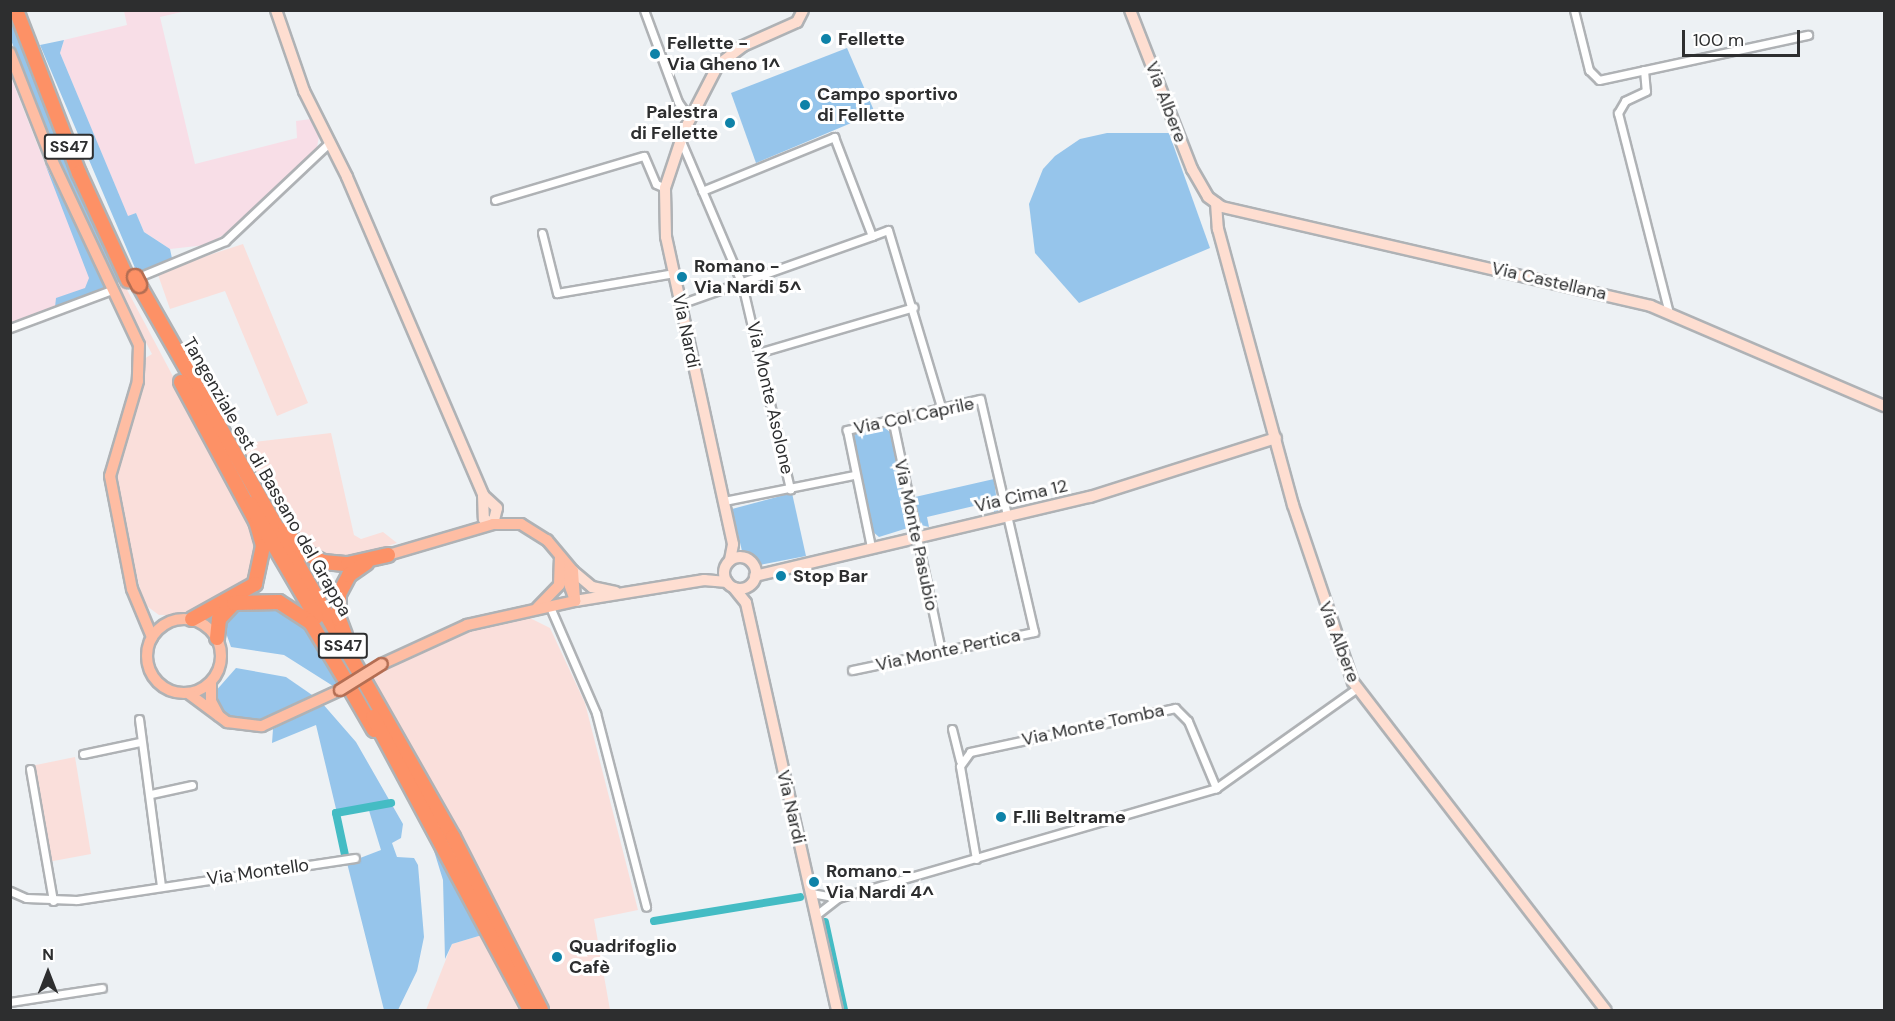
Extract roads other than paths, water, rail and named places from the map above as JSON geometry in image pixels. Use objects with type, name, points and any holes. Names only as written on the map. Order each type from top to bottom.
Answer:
[{"type":"highway","name":"Tangenziale est di Bassano del Grappa","points":[[16,10],[79,173],[135,281],[426,789],[541,1011]]},
{"type":"highway","name":"Tangenziale est di Bassano del Grappa","points":[[23,10],[85,168],[181,382],[411,783],[530,1011]]},
{"type":"highway","points":[[181,382],[256,521],[263,546],[255,584],[192,619]]},
{"type":"highway","points":[[208,412],[231,435],[302,551],[335,564],[388,555]]},
{"type":"highway","name":"SS47","points":[[388,555],[354,571],[339,594],[340,625],[414,755],[426,789]]},
{"type":"highway","name":"SS47","points":[[218,638],[219,619],[234,603],[279,602],[311,623],[346,687],[393,763],[411,783]]},
{"type":"main road","points":[[10,52],[52,160],[139,345],[138,381],[110,476],[131,583],[152,637],[147,660],[156,681],[188,693],[221,719],[244,725],[275,723],[346,687],[382,664],[467,625],[575,601]]},
{"type":"main road","points":[[388,555],[493,524],[527,527],[573,571],[575,601]]},
{"type":"main road","points":[[560,558],[575,601]]},
{"type":"main road","points":[[535,609],[557,588],[560,558]]},
{"type":"main road","points":[[144,612],[171,621],[192,619],[218,638],[221,664],[211,682],[211,702],[221,719]]},
{"type":"main road","points":[[152,637],[171,621]]},
{"type":"main road","points":[[188,693],[211,682]]},
{"type":"street","points":[[276,10],[328,144],[483,495],[484,519],[493,524]]},
{"type":"street","points":[[644,10],[678,102],[690,119]]},
{"type":"street","name":"Via Albere","points":[[1130,10],[1205,193]]},
{"type":"street","points":[[1574,10],[1594,77],[1644,70],[1808,35]]},
{"type":"street","name":"Via Nardi","points":[[733,544],[664,227],[665,188],[680,140],[725,59],[797,22],[807,11]]},
{"type":"street","points":[[1644,70],[1646,91],[1625,101],[1618,113],[1669,313]]},
{"type":"street","points":[[702,192],[834,137],[872,236]]},
{"type":"street","name":"Via Monte Asolone","points":[[680,140],[742,284],[760,352],[790,489]]},
{"type":"street","points":[[135,281],[225,241],[328,144]]},
{"type":"street","points":[[495,200],[644,156],[656,184],[665,188]]},
{"type":"street","name":"Via Castellana","points":[[1205,193],[1216,203],[1235,212],[1585,287],[1669,313],[1884,406]]},
{"type":"street","name":"Via Albere","points":[[1216,203],[1218,229],[1329,622],[1356,689],[1606,1011]]},
{"type":"street","points":[[680,304],[742,284],[888,230],[914,307],[940,407]]},
{"type":"street","points":[[542,233],[557,293],[674,273]]},
{"type":"street","points":[[10,328],[109,291]]},
{"type":"street","points":[[760,352],[914,307]]},
{"type":"street","name":"Via Col Caprile","points":[[871,547],[854,475],[847,430],[940,407],[980,399],[1008,517]]},
{"type":"street","name":"Via Monte Pasubio","points":[[892,418],[941,651]]},
{"type":"street","name":"Via Cima 12","points":[[753,575],[768,569],[1090,497],[1276,438]]},
{"type":"street","points":[[724,501],[854,475]]},
{"type":"street","name":"Via Monte Pertica","points":[[852,670],[1034,632],[1008,517]]},
{"type":"street","points":[[733,544],[753,575],[746,603]]},
{"type":"street","points":[[733,544],[728,564],[730,585],[746,603]]},
{"type":"street","points":[[704,580],[743,557]]},
{"type":"street","points":[[573,571],[592,587],[621,594]]},
{"type":"street","points":[[575,601],[704,580],[730,585],[753,575]]},
{"type":"street","name":"Via Nardi","points":[[746,603],[837,1011]]},
{"type":"street","points":[[550,607],[596,713],[646,907]]},
{"type":"street","points":[[816,915],[838,898],[976,860],[1216,788],[1356,689]]},
{"type":"street","name":"Via Monte Tomba","points":[[960,761],[970,752],[1175,708],[1188,721],[1216,788]]},
{"type":"street","points":[[139,719],[140,742],[150,794],[161,886]]},
{"type":"street","points":[[952,729],[960,761],[976,860]]},
{"type":"street","points":[[83,754],[140,742]]},
{"type":"street","points":[[30,769],[53,901]]},
{"type":"street","points":[[150,794],[192,785]]},
{"type":"street","name":"Via Montello","points":[[10,891],[53,901],[355,858]]},
{"type":"street","points":[[811,893],[838,898]]},
{"type":"street","points":[[10,1002],[102,988]]},
{"type":"waterway","points":[[345,855],[336,813],[391,803]]},
{"type":"waterway","points":[[654,921],[800,897]]},
{"type":"waterway","points":[[825,922],[844,1010]]},
{"type":"place","name":"Fellette","points":[[826,39]]},
{"type":"place","name":"Fellette - Via Gheno 1^","points":[[655,54]]},
{"type":"place","name":"Campo sportivo di Fellette","points":[[805,105]]},
{"type":"place","name":"Palestra di Fellette","points":[[730,123]]},
{"type":"place","name":"Romano - Via Nardi 5^","points":[[682,277]]},
{"type":"place","name":"Stop Bar","points":[[781,576]]},
{"type":"place","name":"F.lli Beltrame","points":[[1001,817]]},
{"type":"place","name":"Romano - Via Nardi 4^","points":[[814,882]]},
{"type":"place","name":"Quadrifoglio Cafè","points":[[557,957]]}]
